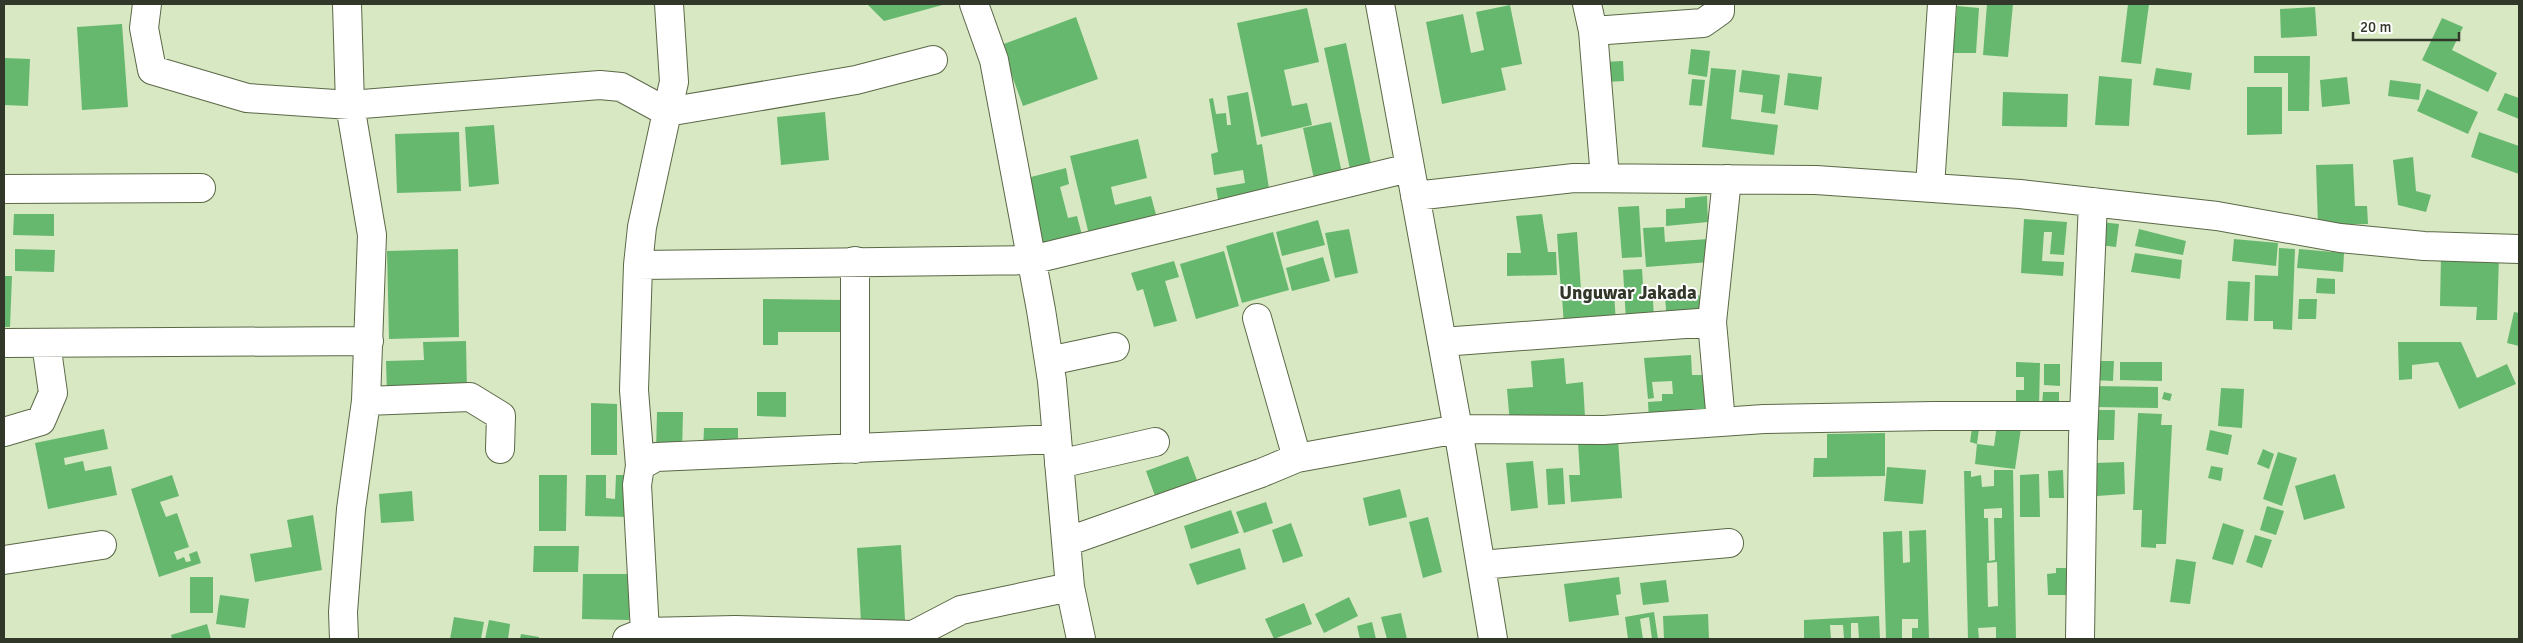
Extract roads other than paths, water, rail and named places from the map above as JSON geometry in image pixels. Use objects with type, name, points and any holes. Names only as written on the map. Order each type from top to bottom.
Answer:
[{"type":"street","points":[[147,4],[144,28],[152,70],[247,98],[350,105],[600,85],[620,86],[667,112],[856,80],[933,60]]},
{"type":"street","points":[[344,639],[343,612],[351,509],[366,401],[372,235],[350,105],[347,4]]},
{"type":"street","points":[[669,4],[674,82],[642,227],[638,265],[634,390],[640,466],[637,485],[636,636],[735,630],[913,635],[934,632],[962,610],[1070,587]]},
{"type":"street","points":[[974,4],[994,60],[1031,260],[1048,361],[1070,587],[1081,639]]},
{"type":"street","points":[[1380,4],[1458,429],[1493,639]]},
{"type":"street","points":[[1588,4],[1593,31],[1605,178]]},
{"type":"street","points":[[1593,31],[1702,23],[1720,11],[1720,4]]},
{"type":"street","points":[[1930,187],[1942,4]]},
{"type":"street","points":[[638,265],[1031,260],[1409,168]]},
{"type":"street","points":[[1415,196],[1574,178],[1816,180],[1930,187],[2093,202],[2217,216],[2340,238],[2424,246],[2519,249]]},
{"type":"street","points":[[1721,422],[1712,322],[1726,180]]},
{"type":"street","points":[[4,189],[201,188]]},
{"type":"street","points":[[2080,639],[2084,416],[2093,202]]},
{"type":"street","points":[[855,261],[855,449]]},
{"type":"street","points":[[1257,318],[1297,458]]},
{"type":"street","points":[[1442,342],[1712,322]]},
{"type":"street","points":[[4,343],[368,341]]},
{"type":"street","points":[[4,432],[41,421],[53,393],[46,343]]},
{"type":"street","points":[[1048,361],[1115,347]]},
{"type":"street","points":[[366,401],[470,397],[501,416],[500,449]]},
{"type":"street","points":[[1066,542],[1297,458],[1458,429],[1604,430],[1764,419],[2084,416]]},
{"type":"street","points":[[640,466],[656,457],[855,449],[1058,451],[1154,442]]},
{"type":"street","points":[[1481,565],[1729,543]]},
{"type":"street","points":[[4,560],[102,546]]},
{"type":"district","name":"Unguwar Jakada","points":[[1628,293]]}]
